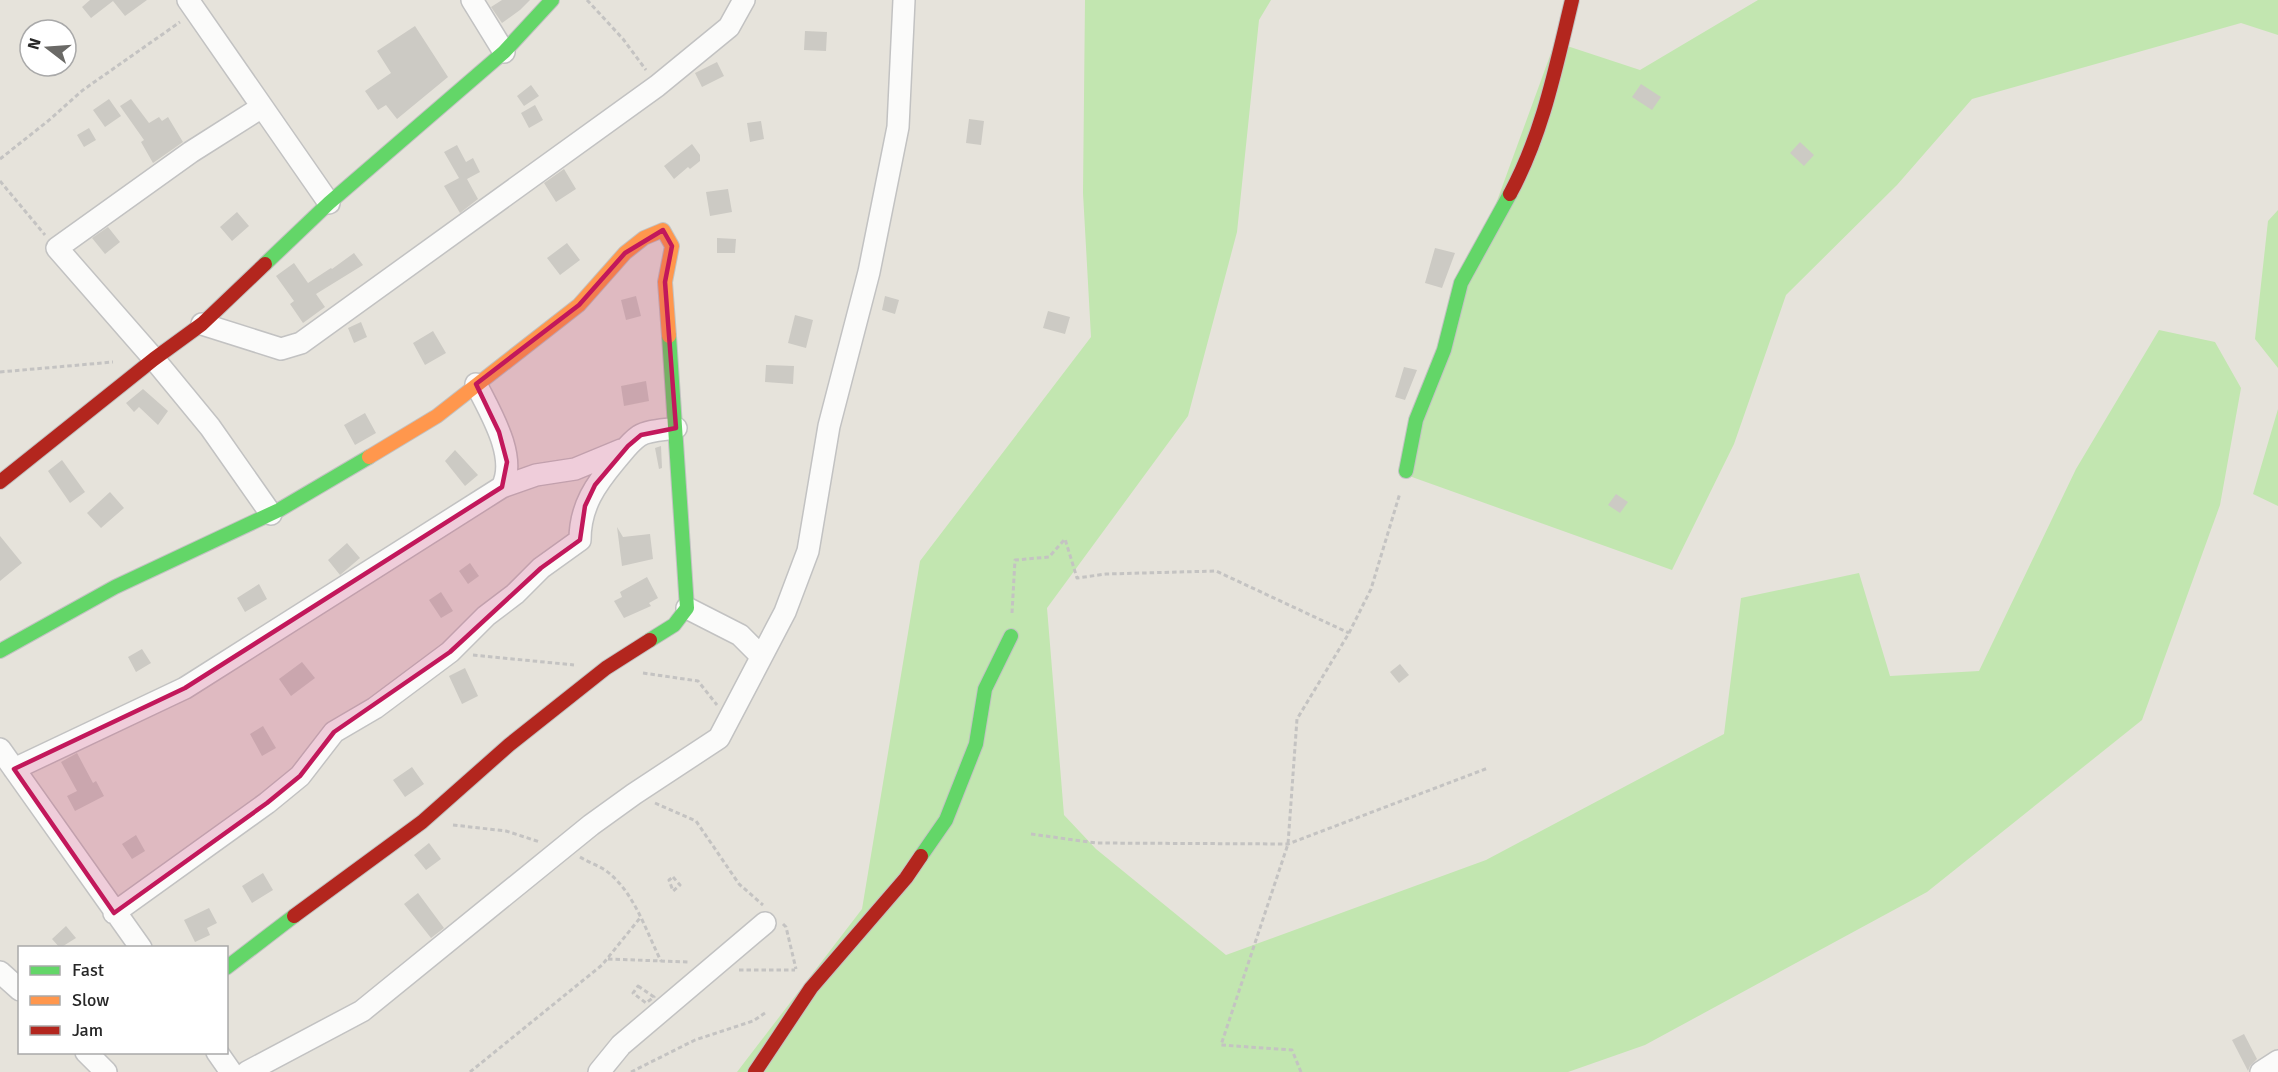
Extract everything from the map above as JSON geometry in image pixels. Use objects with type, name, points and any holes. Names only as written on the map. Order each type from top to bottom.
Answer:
[{"type":"street","points":[[472,0],[504,52]]},
{"type":"street","points":[[0,483],[154,359],[202,324],[329,203],[504,52],[552,0]]},
{"type":"street","points":[[202,324],[281,350],[301,343],[657,86],[729,27],[744,0]]},
{"type":"street","points":[[247,1072],[362,1011],[591,825],[719,738],[785,612],[808,551],[829,426],[869,272],[898,127],[904,0]]},
{"type":"street","points":[[1406,471],[1411,438],[1447,342],[1452,309],[1464,276],[1510,195],[1530,154],[1544,111],[1572,0]]},
{"type":"street","points":[[196,4],[262,107],[329,203]]},
{"type":"street","points":[[262,107],[191,152],[57,248],[210,427],[271,514]]},
{"type":"street","points":[[0,651],[115,587],[271,514],[436,416],[579,305],[625,253],[644,238],[663,230],[672,246],[665,282],[687,608],[674,626],[606,668],[509,745],[422,822],[228,966]]},
{"type":"street","points":[[476,384],[500,432],[507,462],[507,478],[502,487]]},
{"type":"street","points":[[114,913],[267,803],[300,776],[334,732],[375,708],[450,652],[486,616],[515,594],[541,568],[580,540],[580,526],[585,506],[596,485],[628,446],[641,435],[676,428]]},
{"type":"street","points":[[14,769],[185,688],[502,487],[536,475],[575,469],[628,446]]},
{"type":"street","points":[[687,608],[740,635],[761,656]]},
{"type":"street","points":[[755,1072],[811,988],[906,878],[946,820],[976,744],[986,689],[1011,636]]},
{"type":"street","points":[[0,749],[139,946]]},
{"type":"street","points":[[599,1072],[621,1045],[769,916]]},
{"type":"street","points":[[0,972],[18,988]]},
{"type":"street","points":[[87,1054],[106,1072]]},
{"type":"street","points":[[218,1054],[231,1072]]},
{"type":"street","points":[[2261,1072],[2278,1061]]},
{"type":"path","points":[[587,0],[623,39],[657,86]]},
{"type":"path","points":[[0,159],[83,90],[196,4]]},
{"type":"path","points":[[0,181],[57,248]]},
{"type":"path","points":[[0,372],[118,362]]},
{"type":"path","points":[[1300,1072],[1292,1050],[1221,1045],[1288,844],[1297,719],[1349,633],[1371,589],[1406,471]]},
{"type":"path","points":[[1011,636],[1015,560],[1049,557],[1065,539],[1077,578],[1106,574],[1216,571],[1349,633]]},
{"type":"path","points":[[1031,834],[1096,843],[1288,844],[1488,768]]},
{"type":"path","points":[[634,794],[696,821],[740,884],[769,916],[786,927],[797,970]]},
{"type":"path","points":[[470,1072],[602,965],[640,918],[661,961]]},
{"type":"path","points":[[638,986],[654,997],[646,1003],[633,993],[638,986]]},
{"type":"path","points":[[631,1072],[695,1040],[753,1021],[772,1008]]},
{"type":"highlighted area","points":[[663,230],[672,246],[665,282],[676,428],[641,435],[628,446],[595,485],[585,506],[580,540],[541,568],[450,652],[334,732],[300,776],[267,803],[114,913],[14,769],[185,688],[502,487],[507,462],[499,432],[476,384],[579,305],[625,253]]},
{"type":"green space","points":[[1085,0],[1271,0],[1259,20],[1237,232],[1188,416],[1047,608],[1064,815],[1096,849],[1226,955],[1486,860],[1724,734],[1741,598],[1859,573],[1890,676],[1979,671],[2076,469],[2159,330],[2215,342],[2241,388],[2220,505],[2142,720],[1927,892],[1645,1045],[1568,1072],[737,1072],[862,909],[920,561],[1091,337],[1083,193]]},
{"type":"green space","points":[[1758,0],[2278,0],[2278,35],[2241,23],[1972,99],[1897,185],[1786,295],[1734,444],[1672,570],[1398,472],[1555,42],[1640,70]]},
{"type":"green space","points":[[2278,210],[2278,368],[2255,339],[2268,221]]},
{"type":"green space","points":[[2278,409],[2278,506],[2253,494]]},
{"type":"building","points":[[90,0],[147,0],[125,16],[113,1],[91,18],[82,7]]},
{"type":"building","points":[[502,0],[530,0],[502,23],[491,7]]},
{"type":"building","points":[[415,26],[448,77],[397,119],[386,105],[378,110],[365,91],[391,73],[377,51]]},
{"type":"building","points":[[805,31],[827,32],[826,51],[804,50]]},
{"type":"building","points":[[717,62],[724,76],[702,87],[695,73]]},
{"type":"building","points":[[1641,84],[1661,97],[1652,110],[1632,97]]},
{"type":"building","points":[[531,85],[539,96],[524,106],[517,96]]},
{"type":"building","points":[[109,99],[121,116],[105,127],[93,110]]},
{"type":"building","points":[[131,99],[149,123],[159,117],[162,121],[168,117],[183,142],[153,163],[141,142],[144,140],[120,106]]},
{"type":"building","points":[[535,105],[543,120],[529,128],[521,113]]},
{"type":"building","points":[[969,119],[984,121],[981,145],[966,143]]},
{"type":"building","points":[[761,121],[764,139],[750,142],[747,123]]},
{"type":"building","points":[[89,128],[96,140],[84,147],[77,135]]},
{"type":"building","points":[[1800,142],[1814,155],[1804,166],[1790,153]]},
{"type":"building","points":[[692,144],[700,155],[700,161],[690,169],[688,167],[674,179],[664,166]]},
{"type":"building","points":[[457,145],[466,162],[473,158],[480,172],[467,179],[478,199],[460,213],[444,186],[459,178],[444,152]]},
{"type":"building","points":[[564,169],[576,189],[556,202],[544,183]]},
{"type":"building","points":[[728,189],[732,212],[710,216],[706,192]]},
{"type":"building","points":[[237,212],[249,226],[232,241],[220,227]]},
{"type":"building","points":[[108,227],[120,242],[105,254],[92,238]]},
{"type":"building","points":[[717,238],[736,239],[735,253],[717,253]]},
{"type":"building","points":[[567,243],[580,260],[560,275],[547,258]]},
{"type":"building","points":[[1435,248],[1455,253],[1442,288],[1425,283]]},
{"type":"building","points":[[354,253],[363,265],[316,294],[325,307],[303,323],[290,304],[294,301],[276,276],[294,263],[308,283]]},
{"type":"building","points":[[636,296],[641,316],[626,320],[621,300]]},
{"type":"building","points":[[885,296],[899,300],[895,314],[882,310]]},
{"type":"building","points":[[1048,311],[1070,317],[1065,334],[1043,328]]},
{"type":"building","points":[[795,315],[813,320],[806,348],[788,343]]},
{"type":"building","points":[[361,322],[367,337],[354,343],[348,328]]},
{"type":"building","points":[[433,331],[446,353],[425,365],[413,343]]},
{"type":"building","points":[[766,365],[794,366],[793,384],[765,382]]},
{"type":"building","points":[[1404,367],[1417,370],[1405,400],[1395,397]]},
{"type":"building","points":[[646,381],[649,401],[624,406],[621,386]]},
{"type":"building","points":[[143,389],[168,411],[158,425],[139,407],[134,412],[126,403]]},
{"type":"building","points":[[365,413],[376,433],[355,445],[344,425]]},
{"type":"building","points":[[661,446],[662,468],[659,469],[655,448]]},
{"type":"building","points":[[455,450],[478,475],[465,486],[445,461]]},
{"type":"building","points":[[62,460],[85,492],[70,503],[48,471]]},
{"type":"building","points":[[110,492],[124,508],[101,528],[87,513]]},
{"type":"building","points":[[1616,494],[1628,502],[1620,513],[1608,505]]},
{"type":"building","points":[[617,527],[623,537],[650,534],[653,559],[622,566]]},
{"type":"building","points":[[0,536],[22,563],[0,581]]},
{"type":"building","points":[[347,543],[360,558],[340,575],[328,560]]},
{"type":"building","points":[[470,563],[479,576],[468,584],[459,571]]},
{"type":"building","points":[[647,577],[658,598],[649,603],[651,606],[624,618],[614,601],[622,597],[620,592]]},
{"type":"building","points":[[259,584],[267,599],[245,612],[237,598]]},
{"type":"building","points":[[441,592],[453,611],[441,618],[429,600]]},
{"type":"building","points":[[142,649],[151,663],[136,672],[128,657]]},
{"type":"building","points":[[302,662],[315,678],[291,696],[279,679]]},
{"type":"building","points":[[1400,664],[1409,675],[1399,683],[1390,672]]},
{"type":"building","points":[[465,668],[478,696],[462,704],[449,676]]},
{"type":"building","points":[[263,726],[276,748],[262,756],[250,734]]},
{"type":"building","points":[[77,753],[93,783],[96,781],[104,796],[75,811],[67,796],[77,791],[61,762]]},
{"type":"building","points":[[412,767],[424,784],[405,797],[393,780]]},
{"type":"building","points":[[136,835],[145,851],[132,859],[122,844]]},
{"type":"building","points":[[429,843],[441,859],[426,870],[414,855]]},
{"type":"building","points":[[263,873],[273,890],[252,903],[242,886]]},
{"type":"building","points":[[418,893],[444,928],[431,938],[404,904]]},
{"type":"building","points":[[209,908],[217,923],[207,928],[210,935],[195,942],[184,920]]},
{"type":"building","points":[[66,926],[76,938],[63,946],[58,946],[52,939]]},
{"type":"building","points":[[2244,1034],[2257,1059],[2248,1071],[2232,1040]]},
{"type":"traffic: fast","points":[[265,264],[329,203],[504,52],[552,0]]},
{"type":"traffic: fast","points":[[1406,471],[1416,420],[1444,350],[1461,283],[1510,194]]},
{"type":"traffic: fast","points":[[650,640],[674,625],[687,608],[669,336]]},
{"type":"traffic: fast","points":[[0,651],[115,587],[279,510],[369,457]]},
{"type":"traffic: fast","points":[[921,856],[946,820],[976,744],[985,689],[1011,636]]},
{"type":"traffic: fast","points":[[228,966],[294,916]]},
{"type":"traffic: slow","points":[[369,457],[437,416],[579,305],[625,253],[644,238],[663,230],[672,246],[665,282],[669,336]]},
{"type":"traffic: jam","points":[[1510,194],[1540,123],[1572,0]]},
{"type":"traffic: jam","points":[[0,482],[154,359],[202,324],[265,264]]},
{"type":"traffic: jam","points":[[294,916],[422,822],[509,745],[606,668],[650,640]]},
{"type":"traffic: jam","points":[[755,1072],[811,988],[906,878],[921,856]]}]
